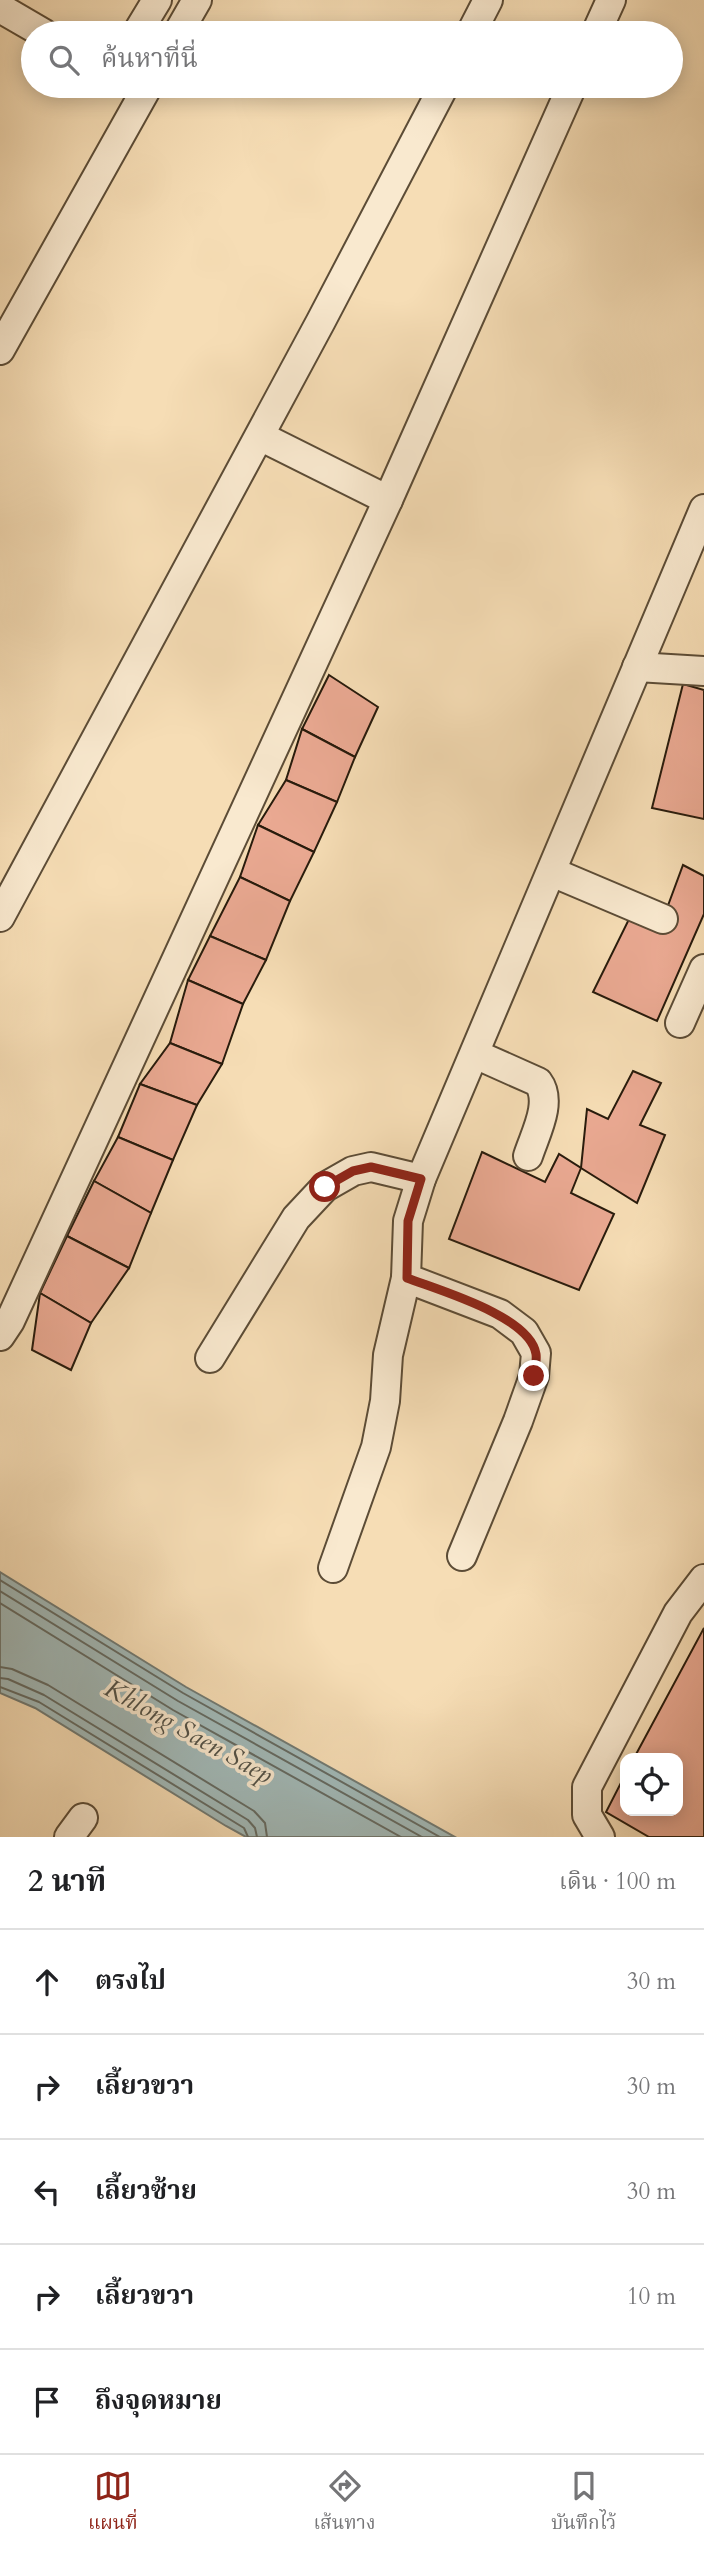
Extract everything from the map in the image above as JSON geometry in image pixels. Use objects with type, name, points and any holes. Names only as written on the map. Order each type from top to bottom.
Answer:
[{"type":"street","points":[[144,21],[157,0]]},
{"type":"street","points":[[185,21],[197,0]]},
{"type":"street","points":[[477,21],[488,0]]},
{"type":"street","points":[[601,21],[611,0]]},
{"type":"street","points":[[0,8],[22,21]]},
{"type":"street","points":[[0,350],[135,98]]},
{"type":"street","points":[[0,917],[260,436],[438,98]]},
{"type":"street","points":[[0,1336],[21,1296],[388,500],[567,98]]},
{"type":"street","points":[[260,436],[388,500]]},
{"type":"street","points":[[333,1568],[376,1447],[385,1401],[388,1355],[407,1278],[408,1221],[421,1179],[704,509]]},
{"type":"street","points":[[637,667],[704,671]]},
{"type":"street","points":[[552,872],[663,919]]},
{"type":"street","points":[[680,1023],[704,969]]},
{"type":"street","points":[[475,1054],[538,1082],[544,1091],[545,1102],[528,1156]]},
{"type":"street","points":[[210,1358],[296,1218],[325,1187],[353,1171],[371,1167],[421,1179]]},
{"type":"street","points":[[407,1278],[500,1314],[524,1332],[536,1353],[534,1376],[518,1421],[462,1556]]},
{"type":"street","points":[[600,1837],[587,1815],[587,1787],[678,1613],[704,1579]]},
{"type":"water","name":"Khlong Saen Saep","points":[[0,1572],[186,1687],[455,1837],[246,1837],[226,1826],[35,1708],[0,1693]]},
{"type":"building","points":[[329,675],[378,707],[355,757],[302,729]]},
{"type":"building","points":[[683,684],[704,690],[704,819],[652,808]]},
{"type":"building","points":[[302,729],[355,757],[337,802],[286,780]]},
{"type":"building","points":[[286,780],[337,802],[314,852],[258,825]]},
{"type":"building","points":[[258,825],[314,852],[290,901],[240,877]]},
{"type":"building","points":[[683,865],[704,876],[704,914],[657,1021],[593,992],[635,907],[663,919]]},
{"type":"building","points":[[240,877],[290,901],[266,960],[210,936]]},
{"type":"building","points":[[210,936],[266,960],[243,1004],[188,980]]},
{"type":"building","points":[[188,980],[243,1004],[222,1064],[170,1043]]},
{"type":"building","points":[[170,1043],[222,1064],[197,1105],[140,1084]]},
{"type":"building","points":[[633,1071],[661,1083],[640,1125],[665,1135],[637,1203],[581,1168],[587,1109],[608,1119]]},
{"type":"building","points":[[140,1084],[197,1105],[173,1160],[118,1137]]},
{"type":"building","points":[[118,1137],[173,1160],[151,1213],[94,1181]]},
{"type":"building","points":[[482,1152],[545,1182],[559,1154],[581,1168],[571,1193],[614,1214],[579,1290],[449,1239]]},
{"type":"building","points":[[94,1181],[151,1213],[129,1268],[67,1236]]},
{"type":"building","points":[[67,1236],[129,1268],[91,1323],[40,1293]]},
{"type":"building","points":[[40,1293],[91,1323],[71,1370],[32,1350]]},
{"type":"building","points":[[704,1628],[704,1837],[649,1837],[606,1812],[620,1785],[620,1816],[683,1816],[683,1753],[637,1753]]},
{"type":"route","points":[[325,1187],[353,1171],[371,1167],[421,1179],[408,1221],[407,1278],[500,1314],[524,1332],[536,1353],[534,1376]]}]
